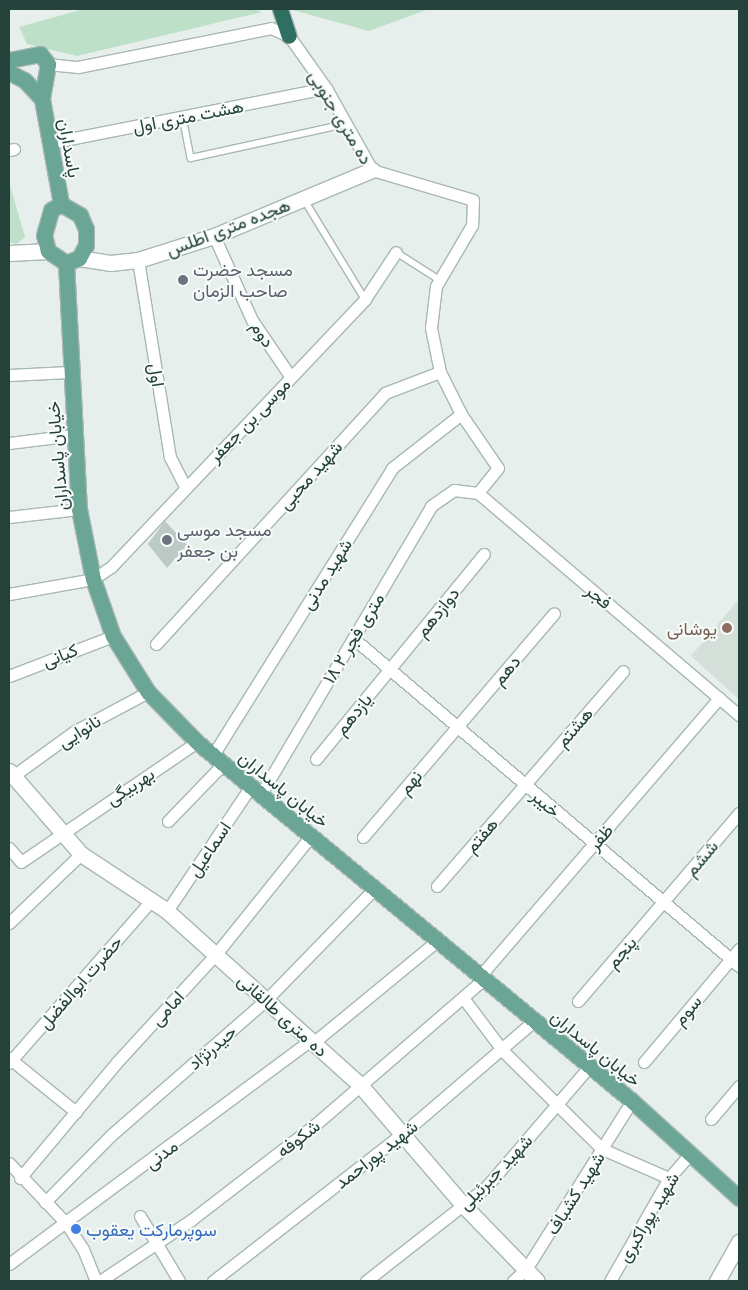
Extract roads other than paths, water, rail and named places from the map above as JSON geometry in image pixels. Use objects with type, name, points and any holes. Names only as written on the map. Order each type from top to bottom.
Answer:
[{"type":"highway","points":[[280,9],[289,36]]},
{"type":"main road","points":[[9,60],[40,54],[48,64]]},
{"type":"main road","name":"پاسداران","points":[[48,64],[42,99],[61,204]]},
{"type":"main road","name":"پاسداران","points":[[9,72],[24,80],[42,99]]},
{"type":"main road","points":[[61,204],[80,215],[86,229],[86,245],[73,261],[48,251],[45,221],[51,210],[61,204]]},
{"type":"main road","name":"خیابان پاسداران","points":[[73,261],[69,372],[79,509],[92,579],[113,636],[148,692],[197,742],[632,1101],[689,1155],[739,1198]]},
{"type":"street","points":[[48,64],[78,67],[271,28],[289,36]]},
{"type":"street","name":"ده متری جنوبی","points":[[289,36],[326,88],[372,170],[473,200],[472,225],[440,280],[431,328],[440,372],[461,414],[498,468],[478,493]]},
{"type":"street","name":"هشت متری اول","points":[[49,143],[326,88]]},
{"type":"street","name":"هجده متری اطلس","points":[[73,261],[110,263],[138,260],[214,236],[372,170]]},
{"type":"street","name":"دوم","points":[[214,236],[252,320],[290,376]]},
{"type":"street","points":[[9,253],[48,251]]},
{"type":"street","name":"موسی بن جعفر","points":[[92,579],[111,567],[185,486],[365,299],[396,252]]},
{"type":"street","name":"اول","points":[[138,260],[170,457],[185,486]]},
{"type":"street","points":[[9,375],[69,372]]},
{"type":"street","name":"شهید محبی","points":[[156,644],[385,393],[440,372]]},
{"type":"street","name":"شهید مدنی","points":[[168,821],[218,759],[392,468],[461,414]]},
{"type":"street","points":[[9,444],[74,435]]},
{"type":"street","name":"۱۸ متری فجر ۲","points":[[256,790],[353,638],[431,506],[454,490],[478,493]]},
{"type":"street","name":"فجر","points":[[478,493],[739,716]]},
{"type":"street","points":[[9,517],[79,509]]},
{"type":"street","name":"دوازدهم","points":[[390,669],[484,554]]},
{"type":"street","points":[[9,594],[92,579]]},
{"type":"street","name":"دهم","points":[[457,727],[554,613]]},
{"type":"street","name":"کیانی","points":[[9,676],[113,636]]},
{"type":"street","name":"خیبر","points":[[353,638],[735,963]]},
{"type":"street","name":"یازدهم","points":[[316,759],[390,669]]},
{"type":"street","name":"هشتم","points":[[524,784],[623,670]]},
{"type":"street","name":"نانوایی","points":[[11,773],[75,731],[148,692]]},
{"type":"street","name":"ظفر","points":[[482,978],[719,698]]},
{"type":"street","name":"نهم","points":[[363,837],[457,727]]},
{"type":"street","name":"بهربیگی","points":[[9,848],[21,862],[62,831],[197,742]]},
{"type":"street","name":"ده متری طالقانی","points":[[11,773],[81,854],[167,911],[267,999],[360,1085],[464,1207],[537,1281]]},
{"type":"street","name":"هفتم","points":[[437,886],[524,784]]},
{"type":"street","name":"اسماعیل","points":[[167,911],[256,790]]},
{"type":"street","name":"ششم","points":[[663,902],[739,813]]},
{"type":"street","name":"امامی","points":[[20,1178],[216,954],[311,836]]},
{"type":"street","points":[[9,923],[81,854]]},
{"type":"street","name":"حیدرنژاد","points":[[45,1202],[110,1136],[267,999],[375,888]]},
{"type":"street","name":"حضرت ابوالفضل","points":[[9,1061],[151,900]]},
{"type":"street","name":"پنجم","points":[[578,1001],[663,902]]},
{"type":"street","name":"مدنی","points":[[9,1264],[312,1041],[437,941]]},
{"type":"street","name":"سوم","points":[[644,1062],[735,963],[739,949]]},
{"type":"street","name":"شکوفه","points":[[98,1281],[158,1242],[317,1123],[464,999],[482,978]]},
{"type":"street","points":[[464,999],[504,1051],[555,1106],[602,1149],[670,1178]]},
{"type":"street","name":"شهید پوراحمد","points":[[221,1279],[504,1051],[534,1021]]},
{"type":"street","points":[[9,1061],[76,1112]]},
{"type":"street","name":"شهید جبرئیلی","points":[[366,1281],[464,1207],[589,1067]]},
{"type":"street","points":[[711,1119],[739,1086]]},
{"type":"street","name":"شهید کشباف","points":[[513,1281],[526,1269],[632,1101]]},
{"type":"street","name":"شهید پوراکبری","points":[[610,1281],[670,1178],[689,1155]]},
{"type":"street","points":[[9,1165],[66,1223],[83,1249],[98,1281]]},
{"type":"street","points":[[140,1216],[158,1242],[179,1281]]},
{"type":"street","points":[[716,1281],[739,1242]]},
{"type":"lane","points":[[183,117],[191,158],[346,124]]},
{"type":"lane","points":[[304,199],[365,299]]},
{"type":"lane","points":[[396,252],[440,280]]},
{"type":"place","name":"مسجد حضرت صاحب الزمان","points":[[183,280]]},
{"type":"place","name":"مسجد موسی بن جعفر","points":[[167,540]]},
{"type":"place","name":"یوشانی","points":[[727,628]]},
{"type":"place","name":"سوپرمارکت یعقوب","points":[[76,1229]]}]
